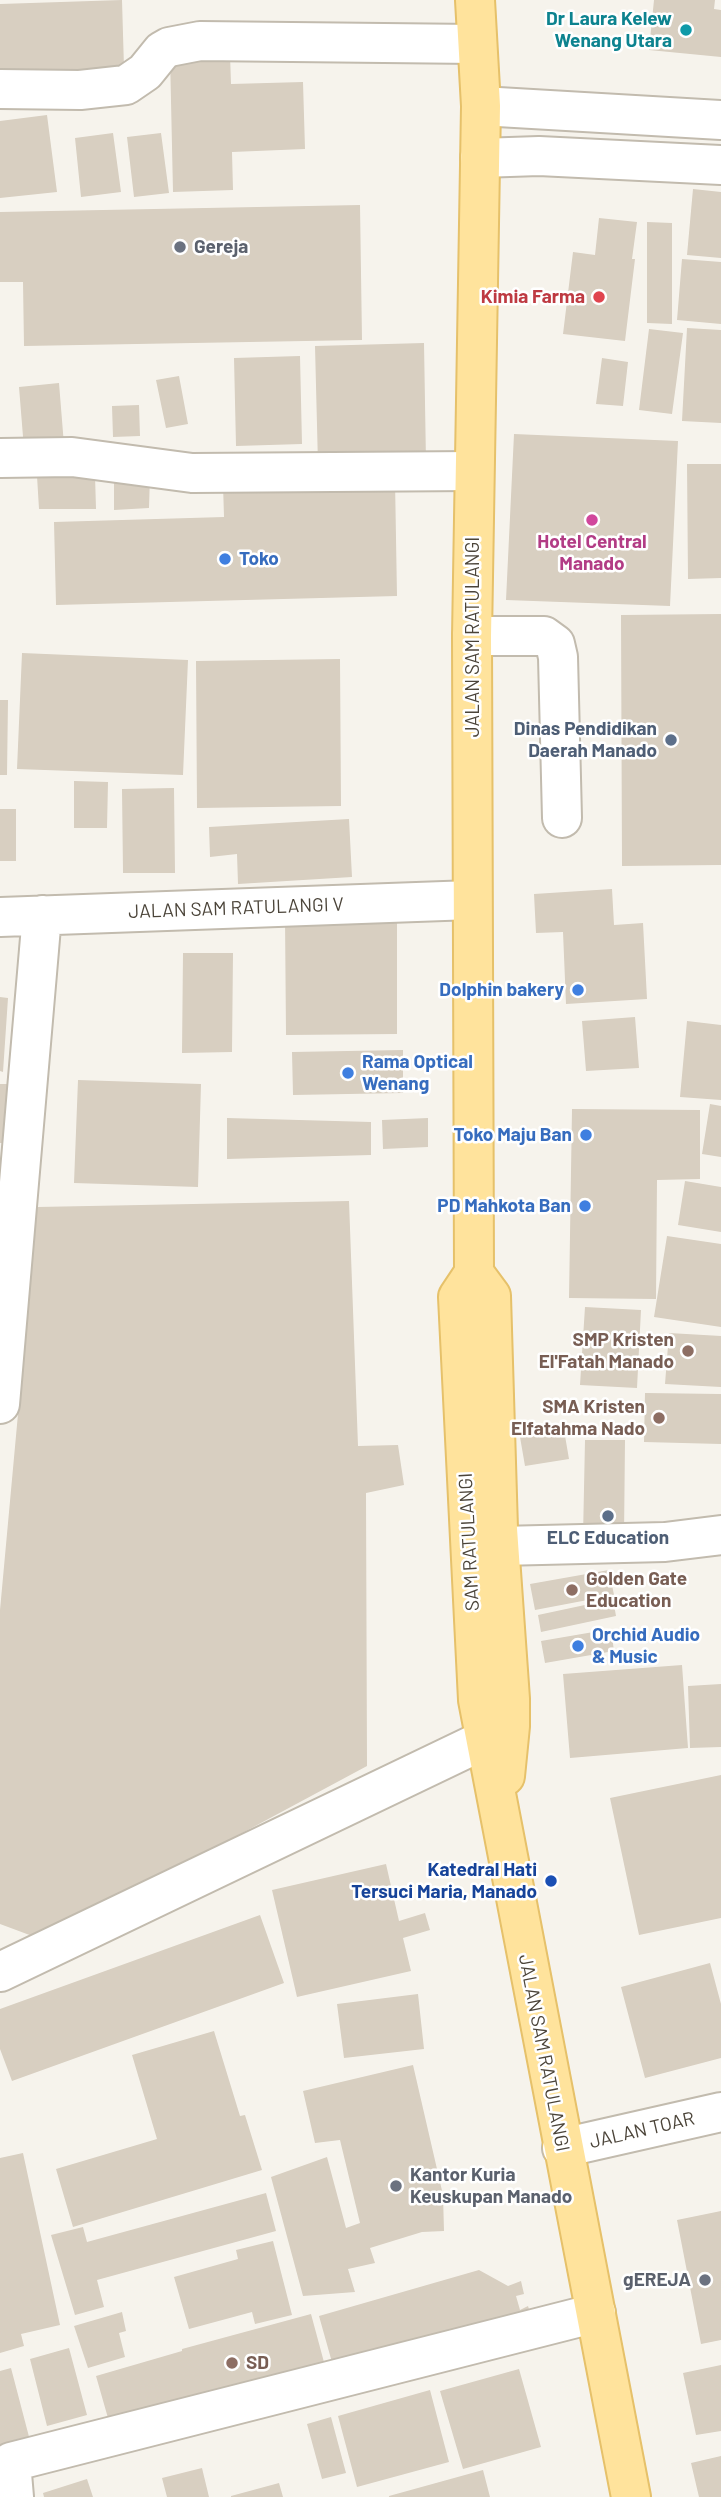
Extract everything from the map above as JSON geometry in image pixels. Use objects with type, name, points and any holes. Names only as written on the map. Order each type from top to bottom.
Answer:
[{"type":"main road","name":"JALAN SAM RATULANGI","points":[[474,1273],[472,636],[481,106],[475,0]]},
{"type":"main road","points":[[474,1273],[491,1296],[510,1726],[501,1814]]},
{"type":"main road","name":"SAM RATULANGI","points":[[474,1273],[458,1297],[478,1700],[501,1814]]},
{"type":"main road","name":"JALAN SAM RATULANGI","points":[[501,1814],[562,2148],[631,2497]]},
{"type":"street","points":[[0,89],[80,90],[125,85],[145,72],[162,51],[200,41],[476,44]]},
{"type":"street","points":[[481,106],[721,120]]},
{"type":"street","points":[[539,156],[540,111]]},
{"type":"street","points":[[480,158],[539,156],[721,165]]},
{"type":"street","points":[[0,458],[72,457],[192,472],[474,471]]},
{"type":"street","points":[[472,636],[544,636],[555,644],[558,657],[562,818]]},
{"type":"street","name":"JALAN SAM RATULANGI V","points":[[0,917],[471,900]]},
{"type":"street","points":[[0,1405],[42,915]]},
{"type":"street","points":[[500,1546],[665,1542],[721,1535]]},
{"type":"street","points":[[0,1972],[486,1739]]},
{"type":"street","name":"JALAN TOAR","points":[[562,2148],[721,2112]]},
{"type":"street","points":[[14,2497],[11,2462],[596,2314]]},
{"type":"building","points":[[122,0],[124,68],[0,72],[0,4]]},
{"type":"building","name":"Dr Laura Kelew Wenang Utara","points":[[654,0],[715,0],[714,9],[721,10],[721,57],[649,50]]},
{"type":"building","points":[[230,54],[231,84],[303,82],[305,149],[232,152],[233,190],[173,192],[170,55]]},
{"type":"building","points":[[47,115],[57,192],[0,198],[0,121]]},
{"type":"building","points":[[113,133],[121,192],[81,197],[75,138]]},
{"type":"building","points":[[161,133],[169,193],[134,197],[127,137]]},
{"type":"building","points":[[693,189],[721,192],[721,258],[687,255]]},
{"type":"building","name":"Gereja","points":[[360,205],[362,340],[24,346],[23,282],[0,282],[0,212]]},
{"type":"building","name":"Kimia Farma","points":[[599,218],[637,222],[625,341],[563,334],[573,252],[595,255]]},
{"type":"building","points":[[647,222],[672,223],[672,324],[647,323]]},
{"type":"building","points":[[682,259],[721,262],[721,324],[677,320]]},
{"type":"building","points":[[687,328],[721,330],[721,423],[682,421]]},
{"type":"building","points":[[649,329],[683,333],[672,414],[639,410]]},
{"type":"building","points":[[424,343],[426,462],[318,465],[315,346]]},
{"type":"building","points":[[300,356],[302,444],[236,446],[234,358]]},
{"type":"building","points":[[602,358],[628,362],[623,406],[596,404]]},
{"type":"building","points":[[179,376],[188,424],[166,428],[156,380]]},
{"type":"building","points":[[59,383],[64,445],[24,449],[19,387]]},
{"type":"building","points":[[139,405],[140,436],[113,437],[112,406]]},
{"type":"building","name":"Hotel Central Manado","points":[[514,434],[678,441],[670,606],[506,600]]},
{"type":"building","points":[[687,464],[721,464],[721,578],[688,579]]},
{"type":"building","points":[[95,475],[96,509],[39,509],[37,476]]},
{"type":"building","points":[[150,475],[149,508],[114,510],[114,476]]},
{"type":"building","name":"Toko","points":[[395,480],[397,596],[56,605],[54,522],[224,517],[223,484]]},
{"type":"building","name":"Dinas Pendidikan Daerah Manado","points":[[721,614],[721,865],[622,866],[621,615]]},
{"type":"building","points":[[22,653],[188,660],[183,775],[17,769]]},
{"type":"building","points":[[340,659],[341,806],[197,808],[196,661]]},
{"type":"building","points":[[0,700],[8,700],[7,775],[0,775]]},
{"type":"building","points":[[74,781],[108,782],[107,828],[74,828]]},
{"type":"building","points":[[174,788],[175,873],[123,873],[122,789]]},
{"type":"building","points":[[0,809],[16,809],[16,861],[0,861]]},
{"type":"building","points":[[349,819],[352,877],[238,884],[237,854],[210,857],[209,827]]},
{"type":"building","points":[[612,889],[614,925],[643,923],[647,999],[566,1004],[563,932],[536,933],[534,894]]},
{"type":"building","points":[[397,917],[397,1034],[286,1035],[285,918]]},
{"type":"building","points":[[183,953],[233,953],[232,1052],[182,1053]]},
{"type":"building","points":[[0,997],[8,998],[3,1072],[0,1071]]},
{"type":"building","points":[[635,1017],[639,1068],[586,1071],[582,1021]]},
{"type":"building","points":[[687,1021],[721,1025],[721,1100],[680,1097]]},
{"type":"building","name":"Rama Optical Wenang","points":[[403,1050],[403,1093],[293,1095],[292,1052]]},
{"type":"building","points":[[78,1080],[201,1084],[198,1187],[74,1183]]},
{"type":"building","points":[[0,1084],[14,1084],[12,1143],[0,1143]]},
{"type":"building","points":[[710,1104],[721,1106],[721,1157],[702,1154]]},
{"type":"building","points":[[572,1109],[700,1110],[700,1179],[657,1180],[656,1299],[569,1298]]},
{"type":"building","points":[[227,1118],[371,1122],[371,1155],[227,1159]]},
{"type":"building","points":[[428,1118],[428,1147],[383,1149],[382,1120]]},
{"type":"building","points":[[685,1181],[721,1187],[721,1232],[678,1225]]},
{"type":"building","points":[[349,1201],[358,1446],[398,1445],[404,1485],[366,1493],[367,1766],[43,1940],[0,1924],[0,1610],[37,1207]]},
{"type":"building","points":[[667,1236],[721,1244],[721,1327],[654,1317]]},
{"type":"building","points":[[585,1307],[641,1310],[637,1388],[580,1385]]},
{"type":"building","points":[[669,1333],[721,1336],[721,1387],[665,1384]]},
{"type":"building","points":[[645,1393],[721,1394],[721,1444],[644,1442]]},
{"type":"building","points":[[564,1430],[569,1459],[525,1466],[520,1437]]},
{"type":"building","points":[[585,1440],[625,1440],[624,1537],[583,1537]]},
{"type":"building","name":"Golden Gate Education","points":[[609,1570],[614,1595],[535,1610],[530,1584]]},
{"type":"building","points":[[613,1599],[616,1616],[541,1632],[538,1615]]},
{"type":"building","name":"Orchid Audio & Music","points":[[611,1629],[614,1651],[545,1663],[541,1641]]},
{"type":"building","points":[[682,1665],[688,1748],[570,1758],[563,1674]]},
{"type":"building","points":[[721,1684],[721,1747],[690,1748],[688,1686]]},
{"type":"building","points":[[721,1775],[721,1918],[639,1935],[610,1798]]},
{"type":"building","points":[[386,1864],[399,1921],[425,1913],[430,1930],[403,1938],[411,1971],[297,1997],[272,1890]]},
{"type":"building","points":[[260,1915],[284,1983],[12,2081],[0,2049],[0,2009]]},
{"type":"building","points":[[710,1963],[721,2004],[721,2058],[645,2078],[621,1987]]},
{"type":"building","points":[[418,1994],[424,2049],[344,2058],[337,2004]]},
{"type":"building","points":[[214,2031],[240,2116],[245,2115],[262,2170],[73,2227],[56,2169],[157,2139],[132,2055]]},
{"type":"building","name":"Kantor Kuria Keuskupan Manado","points":[[413,2065],[443,2195],[444,2231],[422,2232],[370,2248],[375,2263],[348,2269],[355,2292],[303,2296],[271,2177],[327,2157],[346,2228],[360,2223],[340,2140],[315,2143],[303,2091]]},
{"type":"building","points":[[23,2153],[60,2325],[21,2334],[24,2346],[0,2353],[0,2158]]},
{"type":"building","points":[[266,2193],[276,2231],[97,2280],[104,2307],[75,2315],[51,2235],[83,2227],[87,2242]]},
{"type":"building","name":"gEREJA","points":[[721,2211],[721,2340],[701,2344],[677,2220]]},
{"type":"building","points":[[273,2241],[292,2315],[255,2324],[252,2312],[189,2329],[174,2277],[238,2259],[236,2250]]},
{"type":"building","points":[[479,2270],[508,2286],[521,2281],[524,2294],[516,2296],[520,2310],[528,2306],[531,2316],[335,2373],[319,2316]]},
{"type":"building","points":[[122,2312],[126,2331],[119,2333],[125,2357],[88,2368],[74,2326]]},
{"type":"building","name":"SD","points":[[311,2314],[328,2377],[110,2425],[96,2376],[182,2349]]},
{"type":"building","points":[[69,2348],[87,2415],[47,2426],[30,2359]]},
{"type":"building","points":[[721,2365],[721,2431],[696,2435],[683,2373]]},
{"type":"building","points":[[11,2368],[33,2452],[0,2460],[0,2371]]},
{"type":"building","points":[[519,2369],[541,2447],[463,2469],[440,2391]]},
{"type":"building","points":[[430,2390],[449,2462],[357,2487],[338,2416]]},
{"type":"building","points":[[331,2417],[346,2473],[322,2479],[307,2424]]},
{"type":"building","points":[[721,2456],[721,2497],[699,2497],[691,2463]]},
{"type":"building","points":[[202,2468],[209,2497],[167,2497],[162,2478]]},
{"type":"building","points":[[483,2470],[490,2497],[389,2497],[389,2496]]},
{"type":"building","points":[[87,2479],[93,2497],[44,2497],[43,2493]]},
{"type":"building","points":[[279,2483],[283,2497],[231,2497],[231,2496]]},
{"type":"place","name":"Dr Laura Kelew Wenang Utara","points":[[686,30]]},
{"type":"place","name":"Gereja","points":[[180,247]]},
{"type":"place","name":"Kimia Farma","points":[[599,297]]},
{"type":"place","name":"Hotel Central Manado","points":[[592,520]]},
{"type":"place","name":"Toko","points":[[225,559]]},
{"type":"place","name":"Dinas Pendidikan Daerah Manado","points":[[671,740]]},
{"type":"place","name":"Dolphin bakery","points":[[578,990]]},
{"type":"place","name":"Rama Optical Wenang","points":[[348,1073]]},
{"type":"place","name":"Toko Maju Ban","points":[[586,1135]]},
{"type":"place","name":"PD Mahkota Ban","points":[[585,1206]]},
{"type":"place","name":"SMP Kristen El'Fatah Manado","points":[[688,1351]]},
{"type":"place","name":"SMA Kristen Elfatahma Nado","points":[[659,1418]]},
{"type":"place","name":"ELC Education","points":[[608,1516]]},
{"type":"place","name":"Golden Gate Education","points":[[572,1590]]},
{"type":"place","name":"Orchid Audio & Music","points":[[578,1646]]},
{"type":"place","name":"Katedral Hati Tersuci Maria, Manado","points":[[551,1881]]},
{"type":"place","name":"Kantor Kuria Keuskupan Manado","points":[[396,2186]]},
{"type":"place","name":"gEREJA","points":[[705,2280]]},
{"type":"place","name":"SD","points":[[232,2363]]}]
